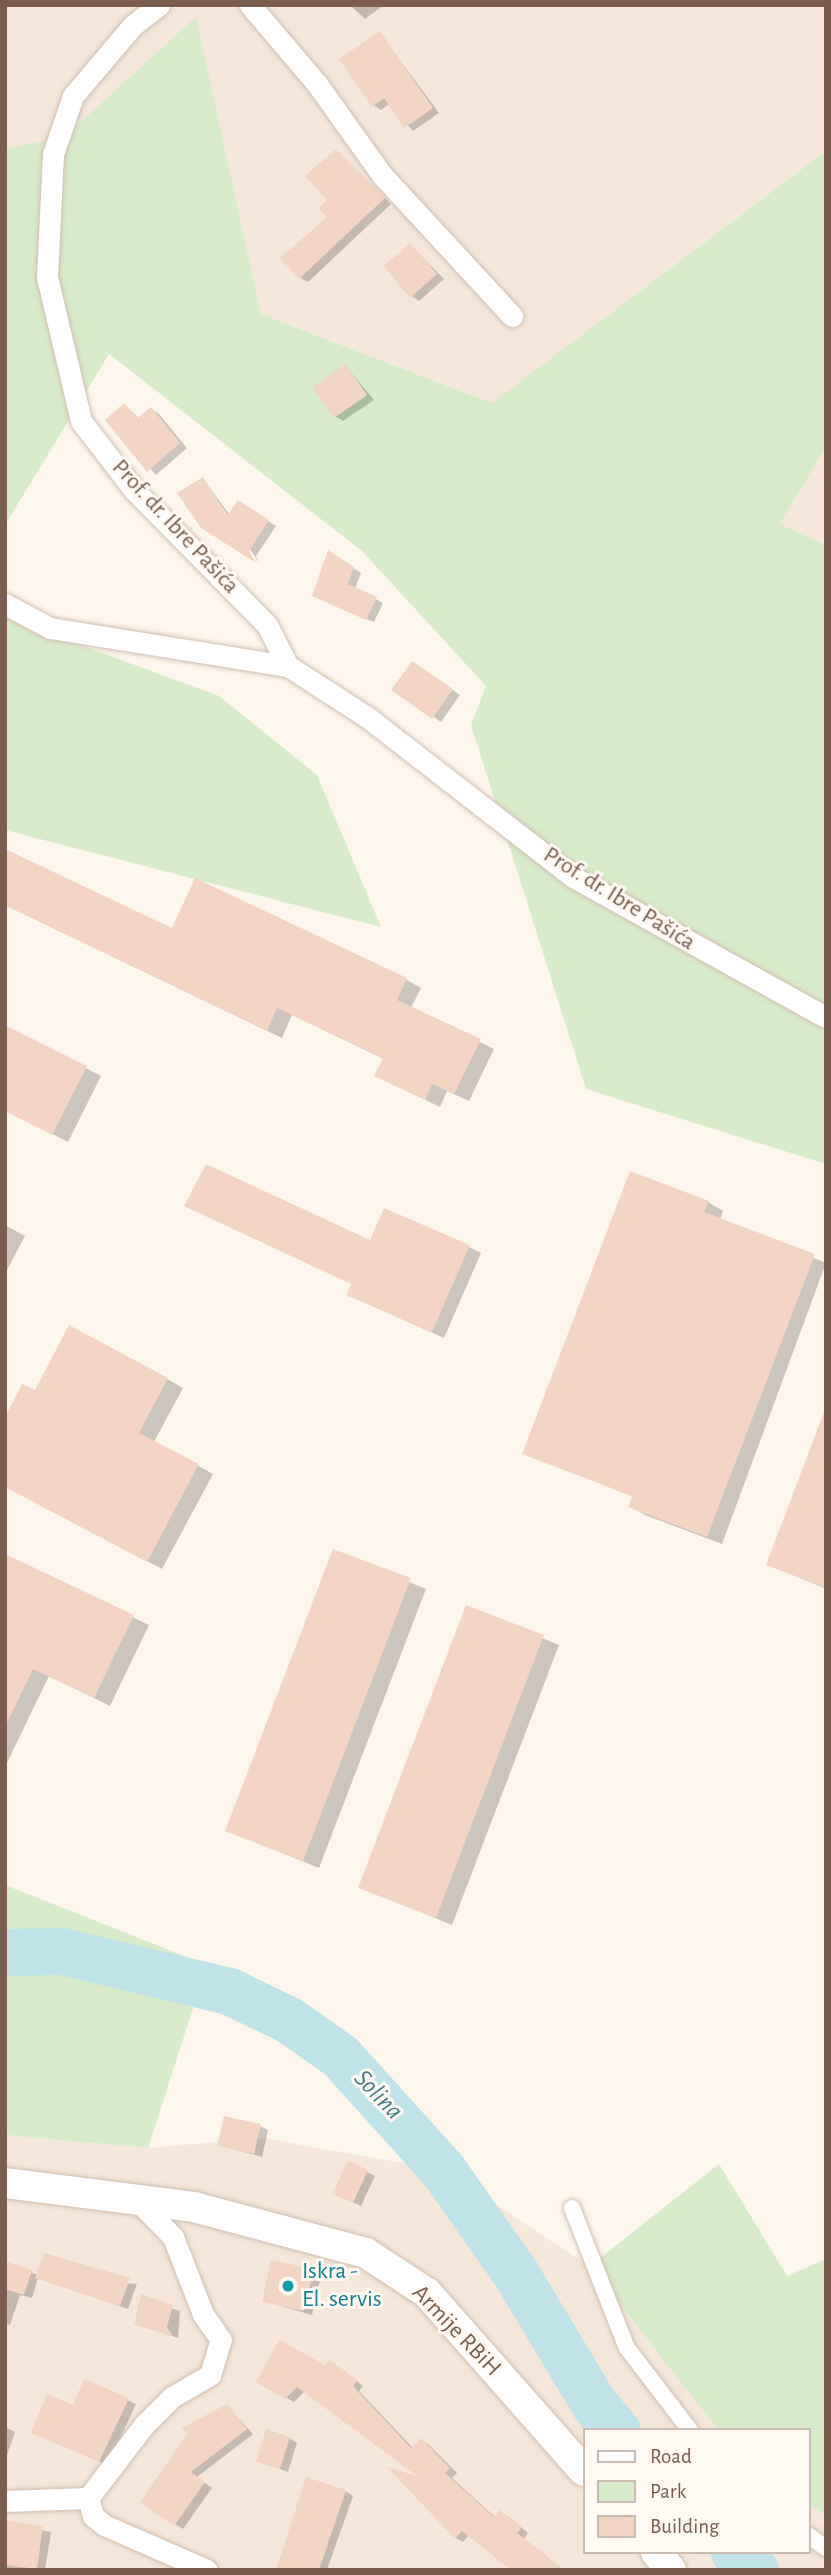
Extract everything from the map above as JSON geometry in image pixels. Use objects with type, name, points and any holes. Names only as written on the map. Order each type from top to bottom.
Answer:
[{"type":"main road","name":"Armije RBiH","points":[[5,2183],[134,2197],[265,2224],[366,2253],[427,2293],[582,2469]]},
{"type":"main road","points":[[658,2554],[671,2570]]},
{"type":"street","name":"Prof. dr. Ibre Pašića","points":[[159,5],[133,26],[73,96],[53,154],[47,277],[81,421],[135,491],[267,625],[288,666]]},
{"type":"street","points":[[250,5],[317,84],[382,175],[512,316]]},
{"type":"street","name":"Prof. dr. Ibre Pašića","points":[[5,604],[50,628],[288,666],[367,717],[573,877],[826,1017]]},
{"type":"street","points":[[88,2498],[144,2424],[172,2397],[211,2375],[221,2340],[203,2314],[173,2237],[134,2197]]},
{"type":"street","points":[[572,2208],[627,2348],[688,2428]]},
{"type":"street","points":[[5,2501],[88,2498]]},
{"type":"street","points":[[88,2498],[93,2516],[104,2525],[207,2570]]},
{"type":"street","points":[[810,2536],[826,2548]]},
{"type":"shaded area","points":[[5,5],[826,5],[826,151],[493,403],[261,314],[196,18],[65,136],[5,149]]},
{"type":"shaded area","points":[[826,447],[826,545],[780,524]]},
{"type":"shaded area","points":[[5,2135],[148,2148],[262,2138],[443,2170],[590,2266],[716,2428],[582,2428],[582,2554],[810,2554],[810,2506],[826,2515],[826,2570],[5,2570]]},
{"type":"green space","points":[[196,17],[261,314],[492,403],[826,151],[826,447],[780,524],[826,545],[826,1164],[586,1089],[471,725],[486,686],[362,551],[109,354],[5,525],[5,149],[65,136]]},
{"type":"green space","points":[[5,617],[219,696],[317,775],[381,927],[5,830]]},
{"type":"green space","points":[[5,1885],[207,1965],[148,2148],[5,2135]]},
{"type":"green space","points":[[719,2164],[787,2276],[826,2259],[826,2515],[810,2506],[810,2428],[716,2428],[590,2266]]},
{"type":"building","points":[[380,31],[433,108],[404,128],[384,98],[372,107],[339,59]]},
{"type":"building","points":[[336,149],[385,198],[299,279],[280,258],[327,217],[318,208],[327,200],[305,176]]},
{"type":"building","points":[[410,243],[437,274],[410,298],[384,266]]},
{"type":"building","points":[[346,364],[367,395],[334,418],[312,387]]},
{"type":"building","points":[[124,403],[138,418],[151,407],[180,443],[147,472],[105,420]]},
{"type":"building","points":[[203,477],[227,516],[238,500],[269,520],[249,551],[256,563],[201,528],[177,493]]},
{"type":"building","points":[[328,550],[354,567],[348,584],[377,597],[366,620],[312,596]]},
{"type":"building","points":[[412,661],[453,689],[432,719],[391,690]]},
{"type":"building","points":[[5,849],[172,928],[195,878],[407,978],[397,1000],[481,1039],[454,1094],[432,1084],[425,1100],[374,1076],[383,1058],[277,1008],[267,1031],[5,905]]},
{"type":"building","points":[[5,1025],[87,1066],[52,1135],[5,1111]]},
{"type":"building","points":[[206,1164],[370,1240],[384,1208],[470,1245],[432,1332],[346,1295],[351,1284],[184,1206]]},
{"type":"building","points":[[630,1171],[709,1201],[704,1212],[815,1254],[707,1537],[628,1507],[632,1496],[522,1454]]},
{"type":"building","points":[[69,1325],[168,1378],[139,1433],[199,1464],[147,1562],[5,1487],[5,1417],[22,1384],[35,1390]]},
{"type":"building","points":[[824,1412],[826,1413],[826,1588],[766,1565]]},
{"type":"building","points":[[333,1549],[411,1578],[303,1861],[225,1831]]},
{"type":"building","points":[[5,1554],[134,1615],[94,1698],[33,1669],[5,1727]]},
{"type":"building","points":[[466,1605],[544,1635],[436,1918],[358,1888]]},
{"type":"building","points":[[224,2116],[261,2124],[254,2154],[217,2146]]},
{"type":"building","points":[[348,2161],[368,2170],[353,2203],[332,2194]]},
{"type":"building","points":[[44,2253],[130,2278],[120,2306],[35,2278]]},
{"type":"building","name":"Iskra - El. servis","points":[[271,2260],[314,2269],[304,2311],[262,2302]]},
{"type":"building","points":[[5,2261],[32,2270],[24,2295],[5,2289]]},
{"type":"building","points":[[141,2294],[173,2305],[167,2327],[173,2336],[134,2325]]},
{"type":"building","points":[[279,2340],[325,2365],[329,2359],[357,2380],[353,2386],[411,2448],[421,2438],[450,2468],[445,2473],[494,2517],[500,2510],[522,2527],[517,2533],[564,2570],[511,2570],[462,2531],[455,2539],[387,2467],[417,2476],[297,2387],[285,2399],[256,2382]]},
{"type":"building","points":[[84,2379],[129,2398],[99,2462],[31,2433],[47,2394],[73,2405]]},
{"type":"building","points":[[227,2404],[247,2429],[191,2472],[205,2482],[174,2526],[140,2502],[187,2434],[182,2428]]},
{"type":"building","points":[[266,2429],[290,2437],[280,2469],[256,2462]]},
{"type":"building","points":[[306,2477],[346,2490],[319,2570],[276,2570]]},
{"type":"building","points":[[5,2520],[43,2526],[37,2569],[5,2565]]},
{"type":"waterway","name":"Solina","points":[[5,1952],[62,1951],[229,1991],[289,2020],[340,2056],[443,2170],[516,2274],[594,2404],[615,2428]]},
{"type":"waterway","name":"Solina","points":[[736,2554],[755,2570]]},
{"type":"place","name":"Iskra - El. servis","points":[[288,2286]]}]
